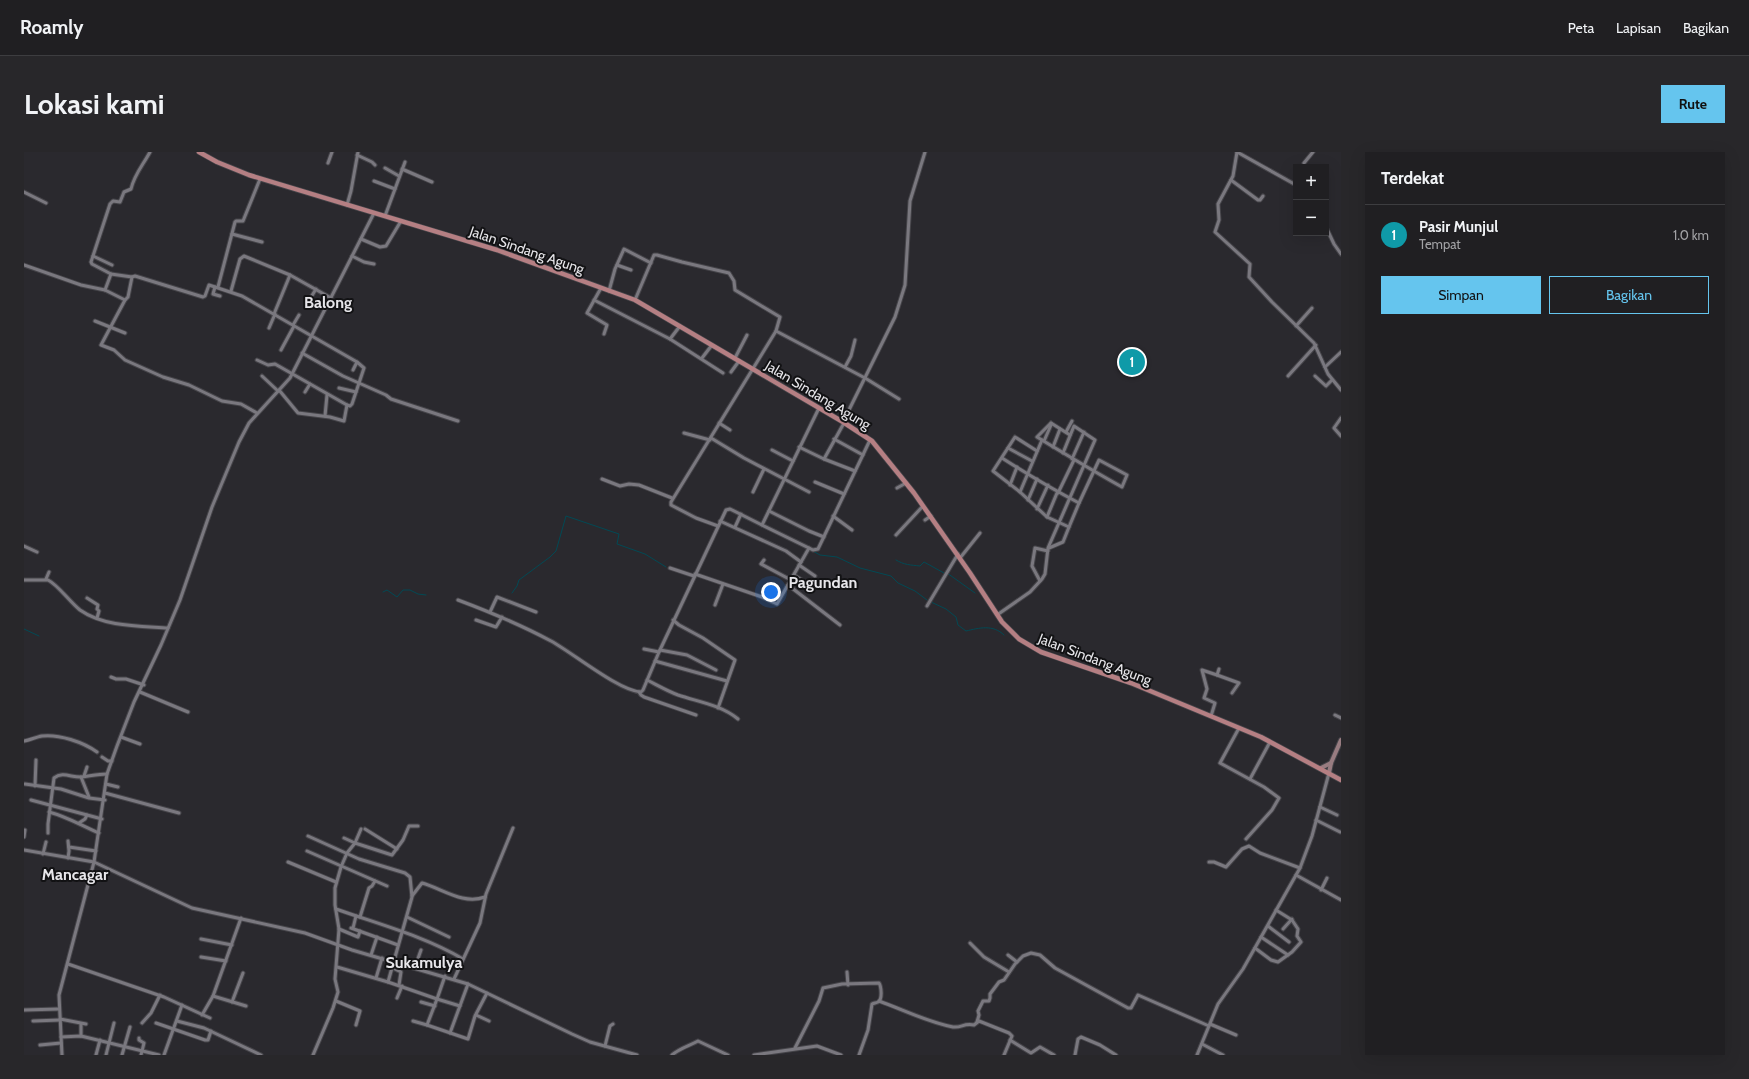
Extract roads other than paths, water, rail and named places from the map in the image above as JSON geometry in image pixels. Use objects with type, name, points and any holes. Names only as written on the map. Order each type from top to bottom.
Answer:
[{"type":"main road","name":"Jalan Sindang Agung","points":[[200,152],[222,165],[260,179],[497,250],[635,300],[843,422],[870,440],[931,516],[997,615],[1013,634],[1041,652],[1131,683],[1270,741],[1341,780]]},
{"type":"main road","points":[[1329,773],[1331,763],[1341,740]]},
{"type":"main road","points":[[1321,768],[1331,763]]},
{"type":"street","points":[[150,152],[141,170],[135,176],[131,189],[124,192],[120,202],[113,201],[110,204],[92,263],[111,274],[135,276],[203,297],[205,296],[209,286],[230,291],[275,314],[357,362],[364,369],[350,406],[275,364],[268,365],[256,360]]},
{"type":"street","points":[[328,163],[332,152]]},
{"type":"street","points":[[824,459],[898,311],[905,288],[910,201],[925,152]]},
{"type":"street","points":[[1293,183],[1237,152],[1231,180],[1218,202],[1219,220],[1216,232],[1250,264],[1249,277],[1316,345],[1332,380],[1341,390]]},
{"type":"street","points":[[1304,163],[1313,152]]},
{"type":"street","points":[[347,205],[358,154],[375,165]]},
{"type":"street","points":[[385,216],[405,162]]},
{"type":"street","points":[[385,168],[399,176]]},
{"type":"street","points":[[402,169],[432,182]]},
{"type":"street","points":[[220,296],[213,294],[235,221],[243,221],[260,179]]},
{"type":"street","points":[[1231,180],[1258,200],[1260,200],[1263,196]]},
{"type":"street","points":[[374,181],[395,190]]},
{"type":"street","points":[[24,192],[46,203]]},
{"type":"street","points":[[62,1055],[59,995],[78,930],[84,898],[91,878],[102,819],[107,774],[121,737],[186,583],[218,491],[239,442],[249,423],[279,391],[292,373],[374,213]]},
{"type":"street","points":[[361,239],[380,247],[386,246],[401,221]]},
{"type":"street","points":[[1329,233],[1341,254]]},
{"type":"street","points":[[232,234],[262,242]]},
{"type":"street","points":[[609,290],[617,265],[625,248],[651,263]]},
{"type":"street","points":[[635,300],[654,255],[657,255],[729,273],[734,281],[736,291],[780,318],[776,331],[672,498],[671,504],[678,509],[696,518],[718,526]]},
{"type":"street","points":[[93,256],[112,265]]},
{"type":"street","points":[[230,291],[240,259],[242,256],[246,256],[290,275],[331,298]]},
{"type":"street","points":[[352,256],[364,262],[374,264]]},
{"type":"street","points":[[617,265],[631,270]]},
{"type":"street","points":[[24,266],[76,283],[105,290],[125,300]]},
{"type":"street","points":[[105,290],[111,274]]},
{"type":"street","points":[[269,328],[290,275]]},
{"type":"street","points":[[132,276],[128,297],[110,326],[101,345],[114,350],[122,359],[164,377],[189,385],[222,400],[241,404],[257,413]]},
{"type":"street","points":[[601,288],[587,313],[607,325],[604,334]]},
{"type":"street","points":[[308,302],[316,289]]},
{"type":"street","points":[[594,300],[670,339],[702,358],[723,373]]},
{"type":"street","points":[[1296,326],[1312,308]]},
{"type":"street","points":[[280,350],[299,315]]},
{"type":"street","points":[[95,321],[126,333]]},
{"type":"street","points":[[670,339],[680,326]]},
{"type":"street","points":[[776,331],[865,378],[899,399]]},
{"type":"street","points":[[730,372],[747,335]]},
{"type":"street","points":[[845,367],[851,356],[855,340]]},
{"type":"street","points":[[702,358],[712,345]]},
{"type":"street","points":[[1288,376],[1316,345]]},
{"type":"street","points":[[1325,367],[1341,352]]},
{"type":"street","points":[[302,353],[359,383],[386,395],[393,400],[458,421]]},
{"type":"street","points":[[353,370],[357,362]]},
{"type":"street","points":[[262,376],[279,391],[298,413],[325,416],[344,421],[347,405]]},
{"type":"street","points":[[1315,376],[1324,386],[1327,386],[1332,380]]},
{"type":"street","points":[[306,392],[310,384]]},
{"type":"street","points":[[339,388],[356,392]]},
{"type":"street","points":[[325,416],[328,395]]},
{"type":"street","points":[[762,525],[819,408]]},
{"type":"street","points":[[1341,418],[1334,428],[1341,436]]},
{"type":"street","points":[[1066,432],[1072,421]]},
{"type":"street","points":[[720,423],[730,430]]},
{"type":"street","points":[[1051,423],[1070,435]]},
{"type":"street","points":[[1020,492],[1037,450],[1051,423]]},
{"type":"street","points":[[1040,581],[1032,566],[1035,548],[1048,550],[1063,542],[1079,503],[1094,471],[1099,460],[1127,476],[1122,487],[1094,471],[1084,466],[1037,437],[1051,423]]},
{"type":"street","points":[[997,615],[1036,587],[1045,574],[1048,550],[1095,440],[1074,426],[1063,453]]},
{"type":"street","points":[[1053,447],[1060,429]]},
{"type":"street","points":[[1047,517],[1084,432]]},
{"type":"street","points":[[684,434],[710,439],[809,492]]},
{"type":"street","points":[[1037,450],[1015,437],[993,471],[1020,492],[1047,517],[1069,527]]},
{"type":"street","points":[[834,439],[863,455]]},
{"type":"street","points":[[639,692],[643,690],[673,620],[727,508],[740,516],[809,548],[815,550],[818,549],[870,440]]},
{"type":"street","points":[[799,447],[855,471]]},
{"type":"street","points":[[1008,448],[1032,462]]},
{"type":"street","points":[[772,450],[793,461]]},
{"type":"street","points":[[1002,458],[1048,485],[1057,493],[1079,503]]},
{"type":"street","points":[[1010,485],[1017,467]]},
{"type":"street","points":[[753,492],[764,469]]},
{"type":"street","points":[[602,479],[620,486],[629,484],[639,485],[672,498]]},
{"type":"street","points":[[1028,500],[1037,479]]},
{"type":"street","points":[[815,482],[844,494]]},
{"type":"street","points":[[897,488],[906,483]]},
{"type":"street","points":[[1037,509],[1048,485]]},
{"type":"street","points":[[896,535],[923,506]]},
{"type":"street","points":[[769,511],[824,537]]},
{"type":"street","points":[[736,527],[740,516]]},
{"type":"street","points":[[833,516],[852,530]]},
{"type":"street","points":[[925,520],[931,516]]},
{"type":"street","points":[[720,521],[786,551],[815,576]]},
{"type":"street","points":[[927,606],[959,556],[980,533]]},
{"type":"street","points":[[24,546],[38,552]]},
{"type":"street","points":[[670,568],[762,597],[777,604],[809,548]]},
{"type":"street","points":[[764,560],[761,564],[791,580]]},
{"type":"street","points":[[46,579],[49,572]]},
{"type":"street","points":[[794,575],[814,588]]},
{"type":"street","points":[[24,580],[46,579],[51,581],[68,600],[80,610],[97,618],[121,624],[168,628]]},
{"type":"street","points":[[714,605],[723,584]]},
{"type":"street","points":[[788,585],[840,624]]},
{"type":"street","points":[[490,612],[497,597],[536,612]]},
{"type":"street","points":[[87,598],[98,604],[97,608],[99,612],[97,618]]},
{"type":"street","points":[[458,600],[502,617],[552,641],[618,684],[639,692],[644,697],[696,715]]},
{"type":"street","points":[[476,620],[496,627],[502,617]]},
{"type":"street","points":[[673,620],[734,659],[735,662],[718,708]]},
{"type":"street","points":[[644,649],[687,655],[716,670]]},
{"type":"street","points":[[655,661],[727,681]]},
{"type":"street","points":[[1217,675],[1219,669]]},
{"type":"street","points":[[1211,716],[1215,703],[1204,698],[1207,689],[1202,670],[1239,683],[1232,693]]},
{"type":"street","points":[[110,677],[116,679],[126,679],[144,685]]},
{"type":"street","points":[[647,680],[679,695],[692,698],[727,711],[738,719]]},
{"type":"street","points":[[140,692],[188,712]]},
{"type":"street","points":[[1334,716],[1341,718]]},
{"type":"street","points":[[1239,728],[1220,763],[1250,779],[1279,798],[1272,810],[1246,839]]},
{"type":"street","points":[[24,741],[42,736],[51,736],[84,745],[97,752]]},
{"type":"street","points":[[121,737],[140,744]]},
{"type":"street","points":[[1250,779],[1270,741]]},
{"type":"street","points":[[102,757],[112,761]]},
{"type":"street","points":[[34,786],[36,760]]},
{"type":"street","points":[[87,766],[82,777],[90,798]]},
{"type":"street","points":[[1197,1055],[1218,1004],[1233,984],[1255,948],[1300,868],[1320,807],[1329,773]]},
{"type":"street","points":[[48,834],[54,778],[58,775],[82,777],[107,774]]},
{"type":"street","points":[[25,784],[53,788],[90,798],[104,800]]},
{"type":"street","points":[[106,784],[118,787]]},
{"type":"street","points":[[105,793],[179,813]]},
{"type":"street","points":[[31,800],[51,804],[102,819]]},
{"type":"street","points":[[1320,807],[1337,815]]},
{"type":"street","points":[[50,812],[69,818],[99,832]]},
{"type":"street","points":[[77,823],[85,819],[86,815]]},
{"type":"street","points":[[1316,820],[1340,832]]},
{"type":"street","points":[[344,838],[391,856],[395,854],[409,826],[418,826]]},
{"type":"street","points":[[454,980],[480,923],[485,897],[513,828]]},
{"type":"street","points":[[313,1055],[336,1001],[338,992],[335,979],[339,929],[335,894],[336,882],[341,867],[347,853],[363,829],[397,849]]},
{"type":"street","points":[[24,837],[25,830]]},
{"type":"street","points":[[308,836],[365,861],[408,874],[410,878],[412,896],[388,982]]},
{"type":"street","points":[[68,841],[70,847],[68,858]]},
{"type":"street","points":[[44,854],[46,842]]},
{"type":"street","points":[[1209,862],[1214,862],[1226,867],[1242,849],[1249,846],[1260,853],[1300,868]]},
{"type":"street","points":[[70,847],[96,851]]},
{"type":"street","points":[[24,850],[94,862],[192,908],[306,933],[338,945],[445,976],[468,984],[551,1025],[605,1046],[637,1055]]},
{"type":"street","points":[[307,851],[387,886]]},
{"type":"street","points":[[288,862],[336,882]]},
{"type":"street","points":[[44,872],[62,876],[80,876],[91,878]]},
{"type":"street","points":[[1296,875],[1341,900]]},
{"type":"street","points":[[1321,890],[1328,878]]},
{"type":"street","points":[[375,881],[369,888],[358,917],[352,928],[398,945]]},
{"type":"street","points":[[412,896],[422,882],[466,900],[476,900],[485,897]]},
{"type":"street","points":[[336,909],[402,932],[463,959]]},
{"type":"street","points":[[1255,948],[1275,962],[1288,955],[1301,941],[1297,936],[1298,929],[1292,919],[1276,910]]},
{"type":"street","points":[[407,917],[449,937]]},
{"type":"street","points":[[202,1015],[213,996],[241,918]]},
{"type":"street","points":[[1284,929],[1292,919]]},
{"type":"street","points":[[1268,926],[1288,942]]},
{"type":"street","points":[[339,929],[358,937],[360,931]]},
{"type":"street","points":[[371,955],[377,937]]},
{"type":"street","points":[[1261,937],[1288,955]]},
{"type":"street","points":[[201,939],[232,945]]},
{"type":"street","points":[[970,942],[984,957],[1009,972]]},
{"type":"street","points":[[415,968],[421,950]]},
{"type":"street","points":[[978,1022],[978,1011],[983,1001],[988,1001],[990,994],[999,982],[1003,981],[1017,962],[1027,954],[1040,955],[1055,968],[1128,1008],[1131,1008],[1138,995],[1236,1035]]},
{"type":"street","points":[[1008,955],[1017,962]]},
{"type":"street","points":[[202,957],[226,961]]},
{"type":"street","points":[[376,978],[382,958]]},
{"type":"street","points":[[393,962],[395,970],[401,972],[397,998]]},
{"type":"street","points":[[68,964],[160,995],[210,1018]]},
{"type":"street","points":[[337,967],[376,978],[460,1006]]},
{"type":"street","points":[[847,972],[848,985]]},
{"type":"street","points":[[232,1002],[243,973]]},
{"type":"street","points":[[427,1025],[445,976]]},
{"type":"street","points":[[794,1048],[817,1004],[823,988],[829,986],[879,983],[881,987],[879,1002]]},
{"type":"street","points":[[450,1033],[468,984]]},
{"type":"street","points":[[413,1021],[468,1039],[476,1015],[487,993]]},
{"type":"street","points":[[142,1023],[151,1013],[160,995]]},
{"type":"street","points":[[213,996],[246,1006]]},
{"type":"street","points":[[336,1001],[360,1011],[356,1025]]},
{"type":"street","points":[[420,1002],[435,1006]]},
{"type":"street","points":[[860,1055],[868,1030],[872,1004],[879,1002],[910,1012],[924,1020],[959,1027],[968,1023],[974,1025],[981,1022],[1010,1034],[1012,1036],[1004,1055]]},
{"type":"street","points":[[164,1055],[182,1004]]},
{"type":"street","points":[[26,1009],[59,1009]]},
{"type":"street","points":[[476,1015],[489,1021]]},
{"type":"street","points":[[32,1021],[60,1020],[86,1024]]},
{"type":"street","points":[[177,1021],[211,1031],[261,1055]]},
{"type":"street","points":[[106,1055],[108,1042],[114,1023]]},
{"type":"street","points":[[156,1023],[205,1040],[208,1040],[211,1031]]},
{"type":"street","points":[[81,1024],[81,1036]]},
{"type":"street","points":[[605,1046],[610,1026],[613,1024]]},
{"type":"street","points":[[122,1055],[130,1028]]},
{"type":"street","points":[[60,1037],[81,1036],[159,1055]]},
{"type":"street","points":[[1075,1055],[1078,1039],[1081,1037],[1100,1045],[1116,1055]]},
{"type":"street","points":[[139,1038],[139,1040],[144,1042],[141,1055]]},
{"type":"street","points":[[96,1055],[100,1040]]},
{"type":"street","points":[[1010,1040],[1031,1053],[1040,1047],[1054,1055]]},
{"type":"street","points":[[672,1055],[679,1049],[690,1046],[698,1041],[728,1055]]},
{"type":"street","points":[[40,1045],[61,1043]]},
{"type":"street","points":[[1202,1044],[1223,1055]]},
{"type":"street","points":[[754,1055],[769,1054],[794,1048],[817,1046],[841,1055]]},
{"type":"waterway","points":[[512,593],[519,580],[556,551],[566,516],[619,534],[617,544],[645,554],[666,567]]},
{"type":"waterway","points":[[741,517],[754,522]]},
{"type":"waterway","points":[[811,550],[820,555],[837,557],[860,568],[891,576],[898,583],[915,591],[927,600]]},
{"type":"waterway","points":[[896,560],[905,564],[920,566],[924,562],[944,573]]},
{"type":"waterway","points":[[947,573],[975,593]]},
{"type":"waterway","points":[[383,592],[387,590],[397,597],[403,590],[410,590],[418,594],[426,595]]},
{"type":"waterway","points":[[931,602],[946,609],[956,617],[958,625],[966,631],[991,628],[1004,635]]},
{"type":"waterway","points":[[24,629],[39,636]]},
{"type":"place","name":"Pasir Munjul","points":[[1132,362]]},
{"type":"district","name":"Balong","points":[[328,302]]},
{"type":"district","name":"Pagundan","points":[[823,582]]},
{"type":"district","name":"Mancagar","points":[[75,874]]},
{"type":"district","name":"Sukamulya","points":[[424,962]]}]
